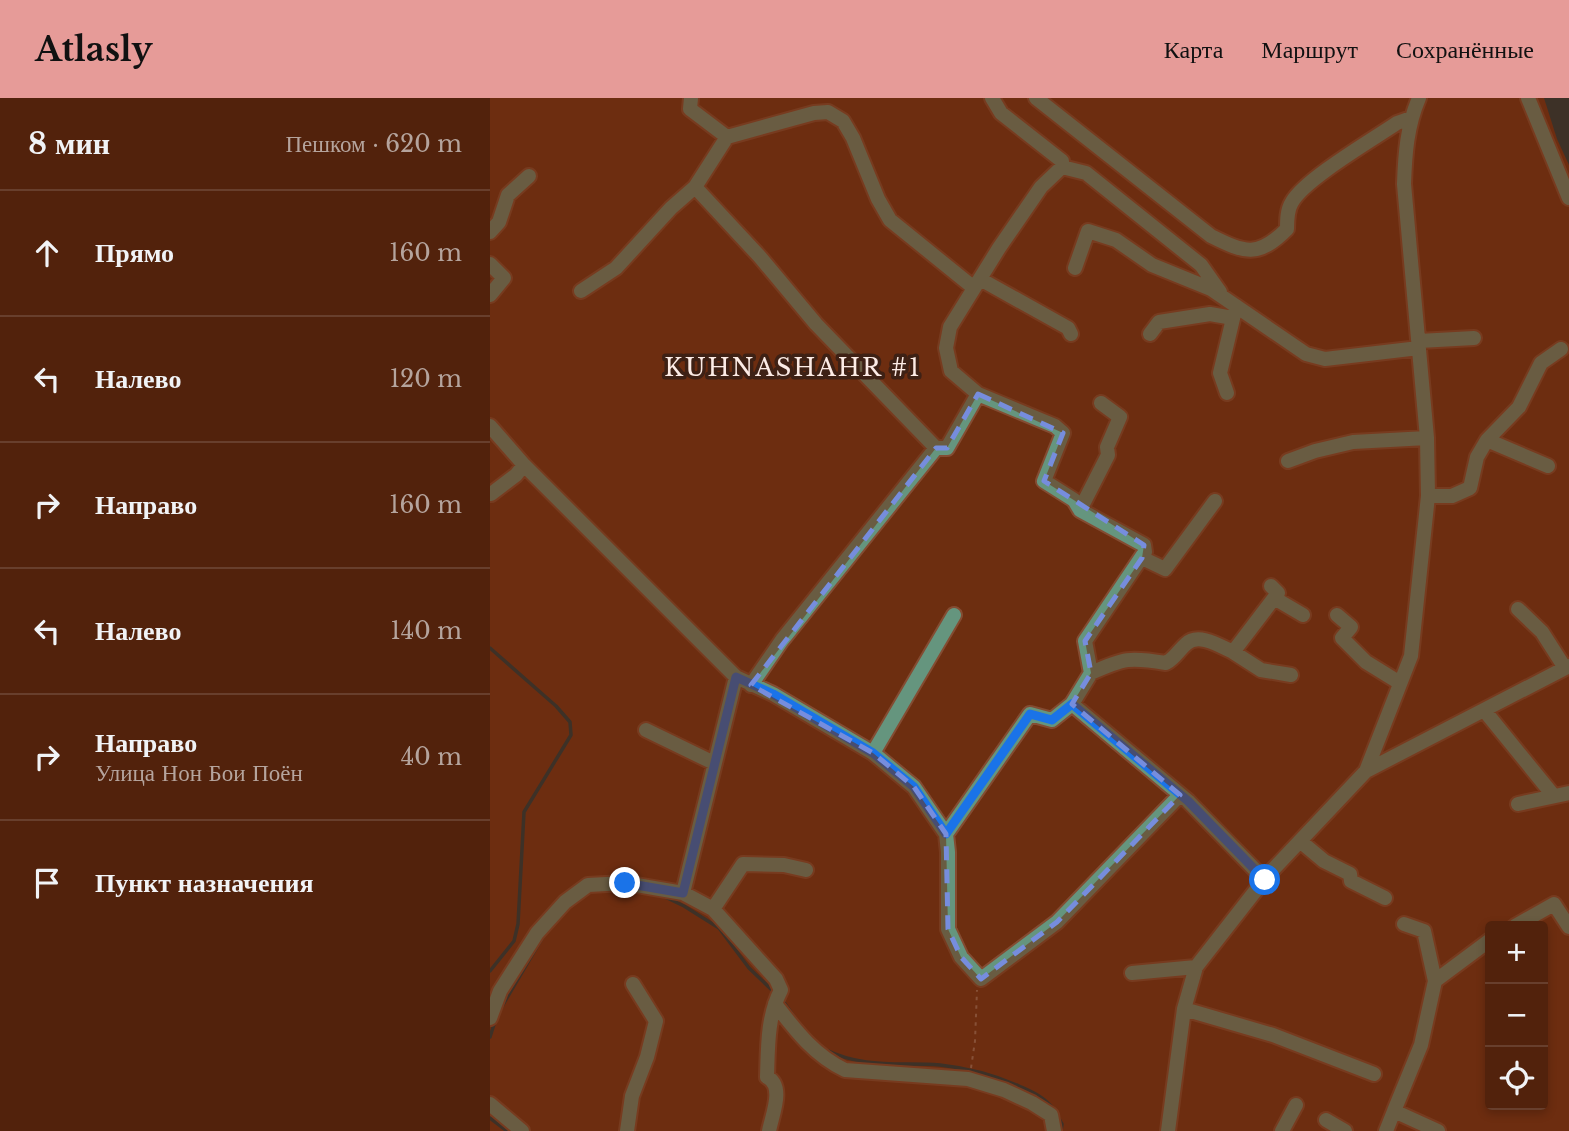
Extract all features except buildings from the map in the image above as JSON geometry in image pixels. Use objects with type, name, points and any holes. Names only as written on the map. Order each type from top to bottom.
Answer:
[{"type":"street","points":[[691,98],[690,109],[727,137]]},
{"type":"street","points":[[992,98],[1001,113],[1057,156],[1062,161],[1062,167],[1041,187],[977,283],[950,327],[946,348],[951,372],[978,394],[1055,426],[1063,433],[1044,481],[1074,500],[1080,510],[1143,545],[1142,558],[1085,642],[1091,673]]},
{"type":"street","points":[[1036,98],[1210,236],[1249,251],[1273,242],[1287,229],[1287,216],[1292,202],[1308,184],[1397,123],[1410,118]]},
{"type":"street","points":[[1366,771],[1411,656],[1428,496],[1427,438],[1404,184],[1410,118],[1419,98]]},
{"type":"street","points":[[1528,98],[1569,198]]},
{"type":"street","points":[[581,291],[616,268],[671,208],[695,187],[727,137],[814,113],[828,112],[843,121],[853,138],[878,199],[890,220],[977,283],[1068,328],[1071,334]]},
{"type":"street","points":[[1062,167],[1086,173],[1201,265],[1231,307],[1220,373],[1227,393]]},
{"type":"street","points":[[490,232],[499,222],[508,195],[529,176]]},
{"type":"street","points":[[695,187],[760,257],[816,324],[936,449]]},
{"type":"street","points":[[1075,268],[1088,231],[1116,240],[1152,265],[1211,289],[1231,307],[1293,347],[1325,359],[1474,338]]},
{"type":"street","points":[[490,264],[505,278],[490,295]]},
{"type":"street","points":[[1150,334],[1159,322],[1210,314],[1231,307]]},
{"type":"street","points":[[1428,496],[1452,496],[1470,488],[1477,457],[1488,440],[1519,407],[1541,363],[1561,349]]},
{"type":"street","points":[[751,685],[782,640],[936,449],[947,448],[978,394]]},
{"type":"street","points":[[1080,510],[1108,455],[1107,447],[1119,417],[1101,403]]},
{"type":"street","points":[[490,426],[524,465],[736,677],[773,694],[873,753],[914,787],[946,834],[948,929],[961,957],[981,979],[1057,922],[1180,795]]},
{"type":"street","points":[[1288,461],[1353,442],[1427,438]]},
{"type":"street","points":[[1488,440],[1548,466]]},
{"type":"street","points":[[491,494],[516,475],[524,465]]},
{"type":"street","points":[[1142,558],[1165,569],[1215,501]]},
{"type":"street","points":[[1233,652],[1273,592],[1303,615]]},
{"type":"street","points":[[1167,1131],[1184,1009],[1196,967],[1265,880],[1366,771],[1567,667],[1542,632],[1518,609]]},
{"type":"street","points":[[873,753],[954,615]]},
{"type":"street","points":[[1337,615],[1351,627],[1342,638],[1366,662],[1400,683]]},
{"type":"street","points":[[946,834],[1030,714],[1052,720],[1072,704],[1091,673],[1115,662],[1136,658],[1166,663],[1175,658],[1188,641],[1197,639],[1206,640],[1233,652],[1261,670],[1291,675]]},
{"type":"street","points":[[683,893],[736,677]]},
{"type":"street","points":[[1072,704],[1180,795],[1265,880]]},
{"type":"street","points":[[1484,710],[1553,795]]},
{"type":"street","points":[[646,730],[714,763]]},
{"type":"street","points":[[1518,804],[1569,793]]},
{"type":"street","points":[[1300,841],[1324,860],[1350,874],[1351,881],[1385,898]]},
{"type":"street","points":[[713,909],[743,864],[785,865],[806,870]]},
{"type":"street","points":[[490,1018],[500,991],[537,933],[565,902],[588,885],[625,883],[683,893],[713,909],[776,979],[778,998],[768,1033],[767,1077],[774,1081],[777,1088],[769,1131]]},
{"type":"street","points":[[1524,921],[1554,904],[1569,927]]},
{"type":"street","points":[[1386,1131],[1421,1045],[1435,981],[1424,931],[1404,924]]},
{"type":"street","points":[[1435,981],[1485,944]]},
{"type":"street","points":[[1132,972],[1196,967]]},
{"type":"street","points":[[628,1131],[632,1096],[647,1057],[656,1020],[632,984]]},
{"type":"street","points":[[778,998],[805,1042],[827,1062],[845,1070],[968,1079],[1004,1090],[1032,1103],[1051,1115],[1054,1131]]},
{"type":"street","points":[[1184,1009],[1273,1035],[1374,1074]]},
{"type":"street","points":[[490,1104],[522,1131]]},
{"type":"street","points":[[1282,1131],[1296,1105]]},
{"type":"street","points":[[1394,1111],[1438,1131]]},
{"type":"street","points":[[1326,1119],[1345,1131]]},
{"type":"path","points":[[971,1067],[975,1041],[976,995],[981,979]]},
{"type":"highlighted area","points":[[978,394],[1063,433],[1044,481],[1144,545],[1142,558],[1085,641],[1091,673],[1072,704],[1180,795],[1057,922],[981,979],[961,957],[948,929],[946,834],[914,787],[873,753],[751,685],[936,448],[947,448]]},
{"type":"water","points":[[1544,98],[1569,98],[1569,165],[1557,139]]},
{"type":"waterway","points":[[490,648],[556,706],[570,722],[571,735],[524,812],[518,924],[514,941],[490,971]]},
{"type":"waterway","points":[[661,895],[719,928],[749,968],[775,993]]},
{"type":"waterway","points":[[501,1008],[545,933]]},
{"type":"waterway","points":[[781,998],[797,1021]]},
{"type":"waterway","points":[[490,1037],[495,1021]]},
{"type":"waterway","points":[[824,1049],[853,1060],[940,1065],[980,1072],[1033,1093],[1054,1110]]},
{"type":"waterway","points":[[1058,1117],[1062,1124],[1061,1131]]},
{"type":"waterway","points":[[490,1118],[507,1131]]},
{"type":"district","name":"KUHNASHAHR #1","points":[[793,368]]},
{"type":"route","points":[[625,883],[683,893],[736,677],[773,694],[873,753],[914,787],[946,834],[1030,714],[1052,720],[1072,704],[1188,801],[1265,880]]}]
